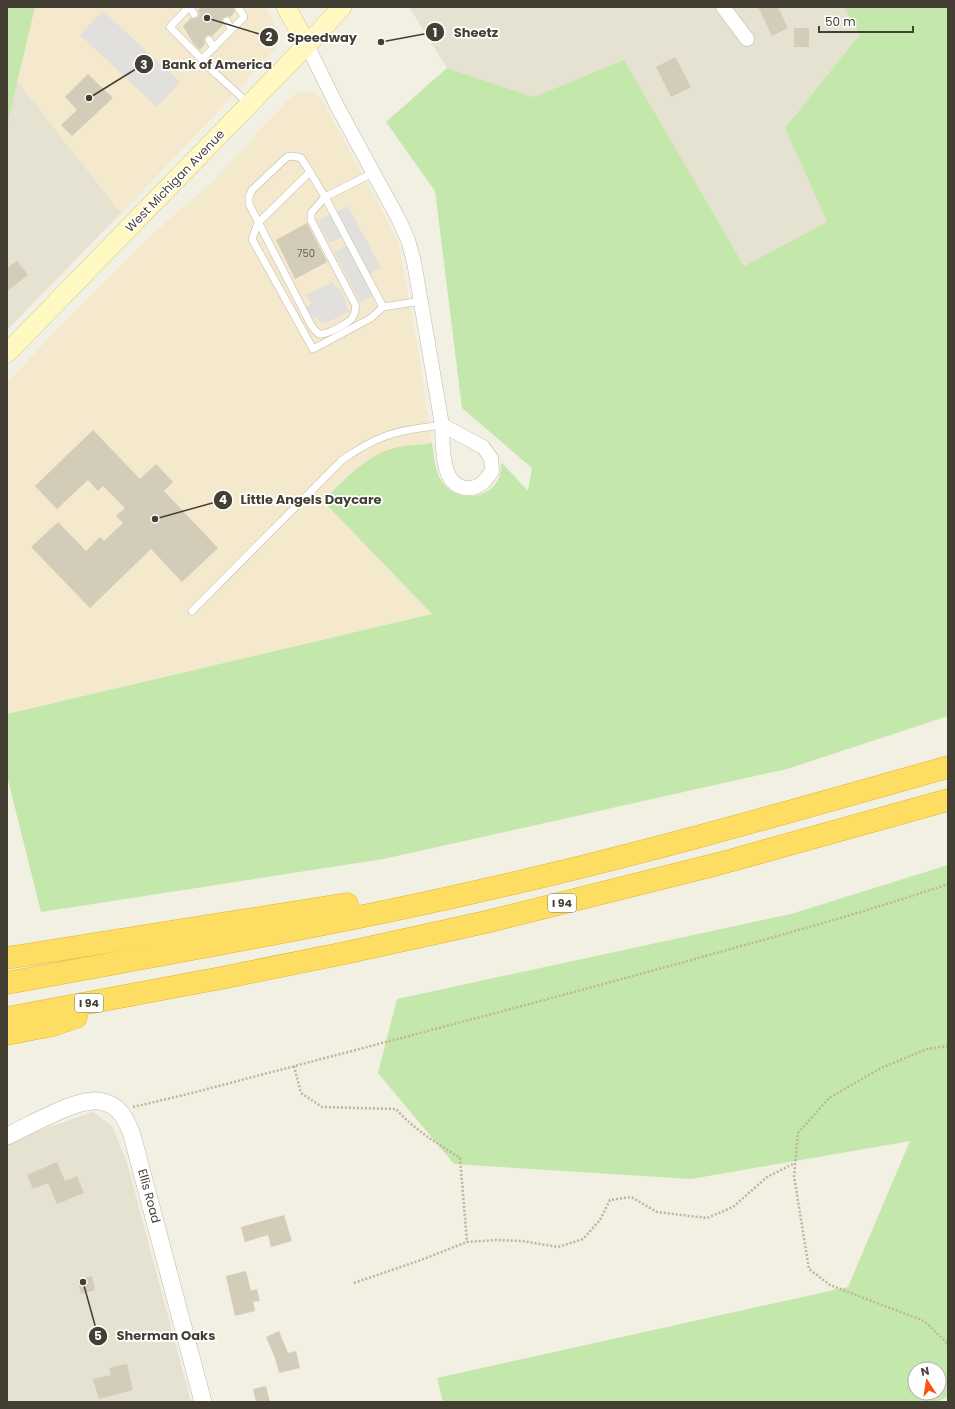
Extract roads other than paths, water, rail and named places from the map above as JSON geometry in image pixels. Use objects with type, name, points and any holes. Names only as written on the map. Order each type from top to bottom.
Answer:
[{"type":"highway","points":[[7,983],[358,917],[489,889],[751,823],[948,767]]},
{"type":"highway","name":"I 94","points":[[7,1018],[345,953],[486,922],[718,864],[948,800]]},
{"type":"highway","points":[[7,958],[452,889],[489,889]]},
{"type":"highway","points":[[7,1034],[53,1025],[171,987]]},
{"type":"main road","points":[[286,7],[307,45]]},
{"type":"main road","name":"West Michigan Avenue","points":[[7,353],[307,45],[342,7]]},
{"type":"street","points":[[724,7],[747,39]]},
{"type":"street","points":[[307,45],[337,106],[398,218],[408,240],[414,262],[421,300],[442,425],[444,461],[451,481],[461,488],[475,488],[485,481],[492,471],[491,458],[483,448],[442,425]]},
{"type":"street","name":"Ellis Road","points":[[7,1136],[54,1114],[82,1103],[93,1101],[111,1105],[125,1118],[132,1135],[203,1402]]},
{"type":"lane","points":[[194,14],[189,7],[170,27],[216,74],[249,104]]},
{"type":"lane","points":[[202,60],[244,17],[238,7]]},
{"type":"lane","points":[[227,21],[232,29]]},
{"type":"lane","points":[[209,40],[214,48]]},
{"type":"lane","points":[[373,173],[325,197],[311,213],[311,220],[356,306],[352,319],[322,334],[316,332],[311,325],[249,204],[249,197],[252,190],[287,157],[293,156],[301,158],[325,197],[383,307]]},
{"type":"lane","points":[[310,172],[258,223],[252,239],[313,349],[370,318],[383,307],[421,300]]},
{"type":"lane","points":[[192,611],[342,460],[362,446],[385,436],[442,425]]},
{"type":"place","name":"Speedway","points":[[207,18]]},
{"type":"place","name":"Sheetz","points":[[381,42]]},
{"type":"place","name":"Bank of America","points":[[89,98]]},
{"type":"place","name":"Little Angels Daycare","points":[[155,519]]},
{"type":"place","name":"Sherman Oaks","points":[[83,1282]]}]
